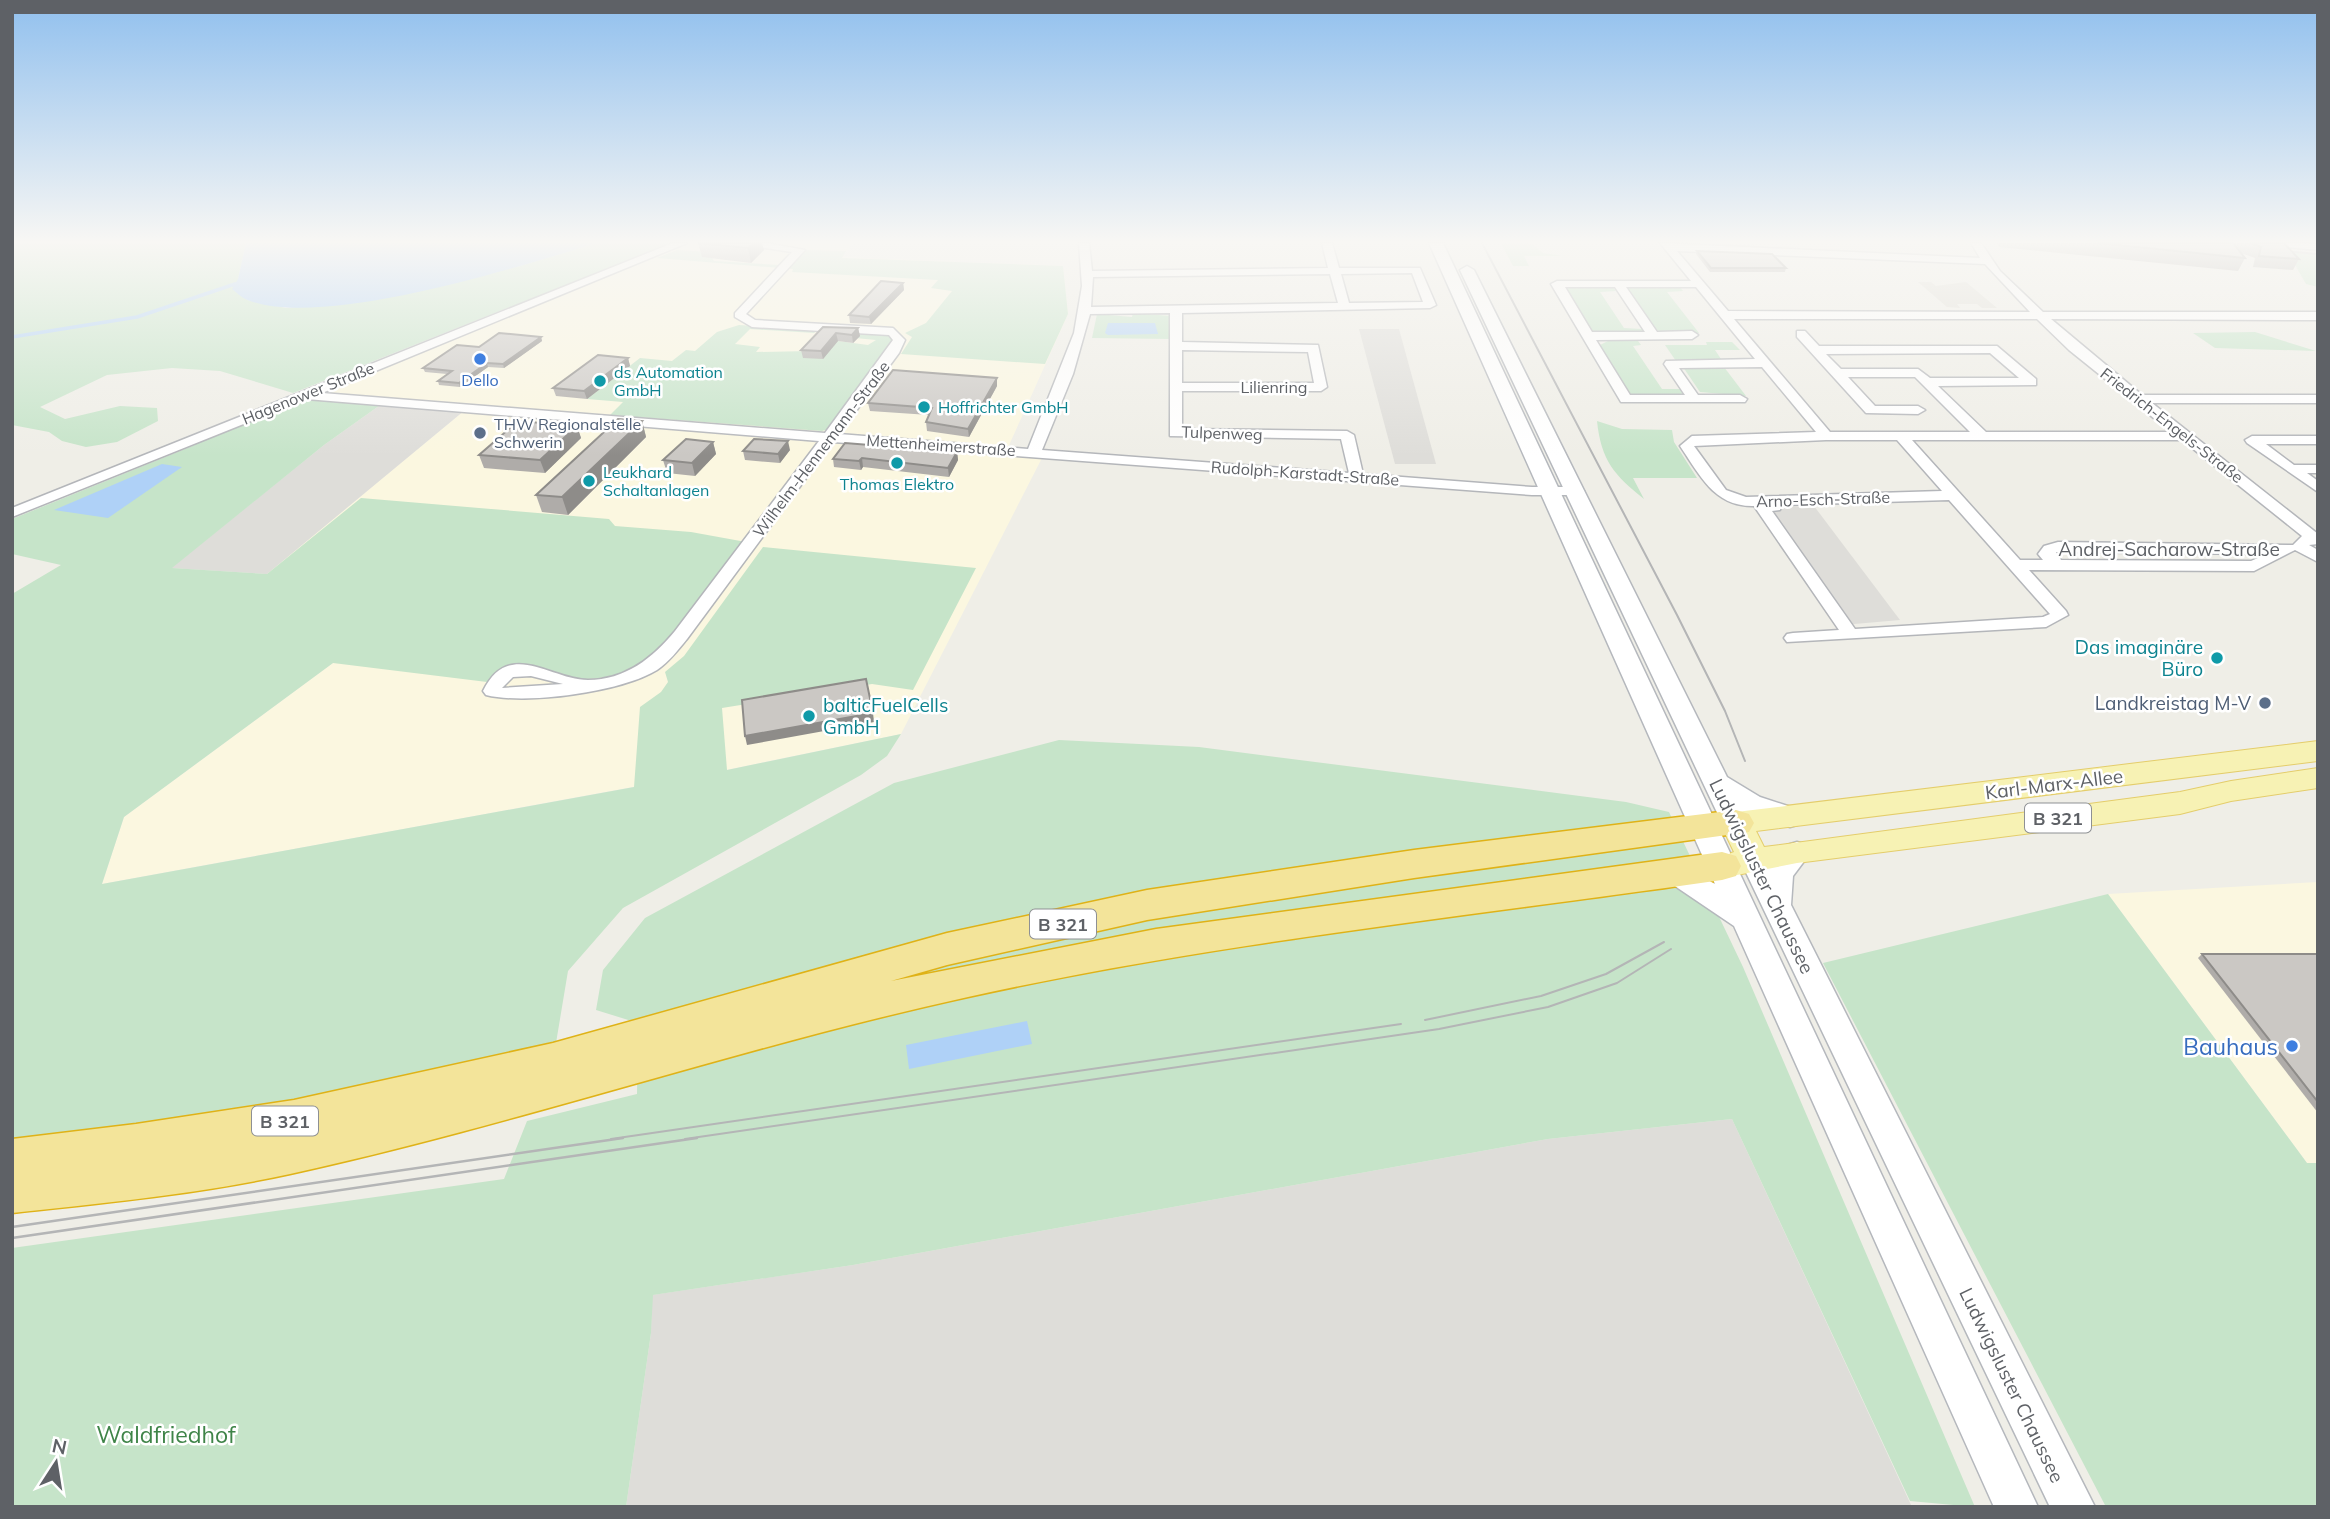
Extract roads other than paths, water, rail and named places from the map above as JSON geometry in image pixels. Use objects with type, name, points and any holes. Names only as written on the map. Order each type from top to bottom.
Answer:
[{"type":"highway","name":"B 321","points":[[12,1191],[124,1179],[286,1154],[629,1054],[947,949],[1147,905],[1401,865],[1720,825]]},
{"type":"highway","name":"B 321","points":[[629,1054],[777,1027],[966,981],[1066,961],[1219,935],[1738,863]]},
{"type":"highway","name":"B 321","points":[[12,1160],[136,1145],[553,1075]]},
{"type":"main road","name":"Karl-Marx-Allee","points":[[1790,817],[2318,751]]},
{"type":"main road","name":"Karl-Marx-Allee","points":[[1797,852],[2180,803],[2231,790],[2318,778]]},
{"type":"main road","name":"B 321","points":[[1720,825],[1790,817]]},
{"type":"main road","name":"Ludwigsluster Chaussee","points":[[1720,825],[1738,863]]},
{"type":"main road","name":"B 321","points":[[1738,863],[1797,852]]},
{"type":"main road","points":[[1776,906],[1779,874],[1797,852]]},
{"type":"street","name":"Hagenower Straße","points":[[12,513],[506,314]]},
{"type":"street","name":"Wilhelm-Hennemann-Straße","points":[[581,684],[637,673],[658,661],[681,635],[831,437],[899,340],[892,332],[752,323],[742,320],[740,314]]},
{"type":"street","points":[[1034,452],[1069,364],[1083,314]]},
{"type":"street","name":"Tulpenweg","points":[[1176,314],[1175,433],[1347,435],[1357,477]]},
{"type":"street","name":"Ludwigsluster Chaussee","points":[[1473,314],[1717,783],[1720,825]]},
{"type":"street","name":"Ludwigsluster Chaussee","points":[[1485,314],[1564,491],[1684,783],[1720,825]]},
{"type":"street","points":[[1574,314],[1626,399],[1740,399]]},
{"type":"street","points":[[1639,314],[1653,335]]},
{"type":"street","points":[[1727,315],[2317,316]]},
{"type":"street","points":[[1727,315],[1826,436]]},
{"type":"street","name":"Friedrich-Engels-Straße","points":[[2038,316],[2317,540]]},
{"type":"street","points":[[1801,334],[1871,410],[1918,410]]},
{"type":"street","points":[[1586,336],[1692,335]]},
{"type":"street","name":"Lilienring","points":[[1175,387],[1321,387],[1314,348],[1176,346]]},
{"type":"street","points":[[1816,350],[1993,349],[2031,382],[1927,382]]},
{"type":"street","points":[[1694,399],[1667,360],[1766,363]]},
{"type":"street","points":[[1838,373],[1918,373],[1982,436]]},
{"type":"street","name":"Mettenheimerstraße","points":[[304,395],[1034,452]]},
{"type":"street","points":[[2139,399],[2318,398]]},
{"type":"street","name":"Arno-Esch-Straße","points":[[1954,495],[1744,502],[1721,492],[1687,446],[1692,440],[1826,436],[2185,436]]},
{"type":"street","points":[[1793,638],[2046,622],[2060,615],[1901,436]]},
{"type":"street","points":[[2318,440],[2252,440],[2318,488]]},
{"type":"street","name":"Rudolph-Karstadt-Straße","points":[[1034,452],[1564,491]]},
{"type":"street","points":[[2291,469],[2318,470]]},
{"type":"street","points":[[1814,506],[1761,507],[1851,635]]},
{"type":"street","name":"Friedrich-Engels-Straße","points":[[2295,549],[2302,541],[2317,540]]},
{"type":"street","points":[[2295,549],[2318,557]]},
{"type":"street","name":"Andrej-Sacharow-Straße","points":[[2016,565],[2254,566],[2295,549]]},
{"type":"street","points":[[1654,834],[1676,815],[1684,783]]},
{"type":"street","points":[[1717,783],[1751,804],[1790,817]]},
{"type":"street","name":"Ludwigsluster Chaussee","points":[[1738,863],[1776,906],[2073,1507]]},
{"type":"street","name":"Ludwigsluster Chaussee","points":[[1738,863],[1747,920],[2016,1507]]},
{"type":"street","points":[[1676,873],[1718,897],[1747,920]]},
{"type":"water","points":[[1108,323],[1155,323],[1158,334],[1108,335],[1105,333]]},
{"type":"water","points":[[162,464],[182,467],[108,518],[54,510]]},
{"type":"water","points":[[1027,1021],[1032,1044],[909,1069],[906,1045]]},
{"type":"waterway","points":[[12,337],[146,314]]},
{"type":"tram line","points":[[1519,314],[1677,615],[1725,711],[1745,761]]},
{"type":"tram line","points":[[1425,1020],[1541,996],[1606,974],[1664,942]]},
{"type":"tram line","points":[[685,1139],[1439,1029],[1548,1007],[1617,983],[1671,949]]},
{"type":"tram line","points":[[611,1139],[1401,1024]]},
{"type":"tram line","points":[[12,1227],[623,1138]]},
{"type":"tram line","points":[[12,1238],[697,1138]]},
{"type":"place","name":"Dello","points":[[480,359]]},
{"type":"place","name":"ds Automation GmbH","points":[[600,381]]},
{"type":"place","name":"Hoffrichter GmbH","points":[[924,407]]},
{"type":"place","name":"THW Regionalstelle Schwerin","points":[[480,433]]},
{"type":"place","name":"Thomas Elektro","points":[[897,463]]},
{"type":"place","name":"Leukhard Schaltanlagen","points":[[589,481]]},
{"type":"place","name":"Das imaginäre Büro","points":[[2217,658]]},
{"type":"place","name":"Landkreistag M-V","points":[[2265,703]]},
{"type":"place","name":"balticFuelCells GmbH","points":[[809,716]]},
{"type":"place","name":"Bauhaus","points":[[2292,1046]]},
{"type":"park label","name":"Waldfriedhof","points":[[166,1434]]}]
